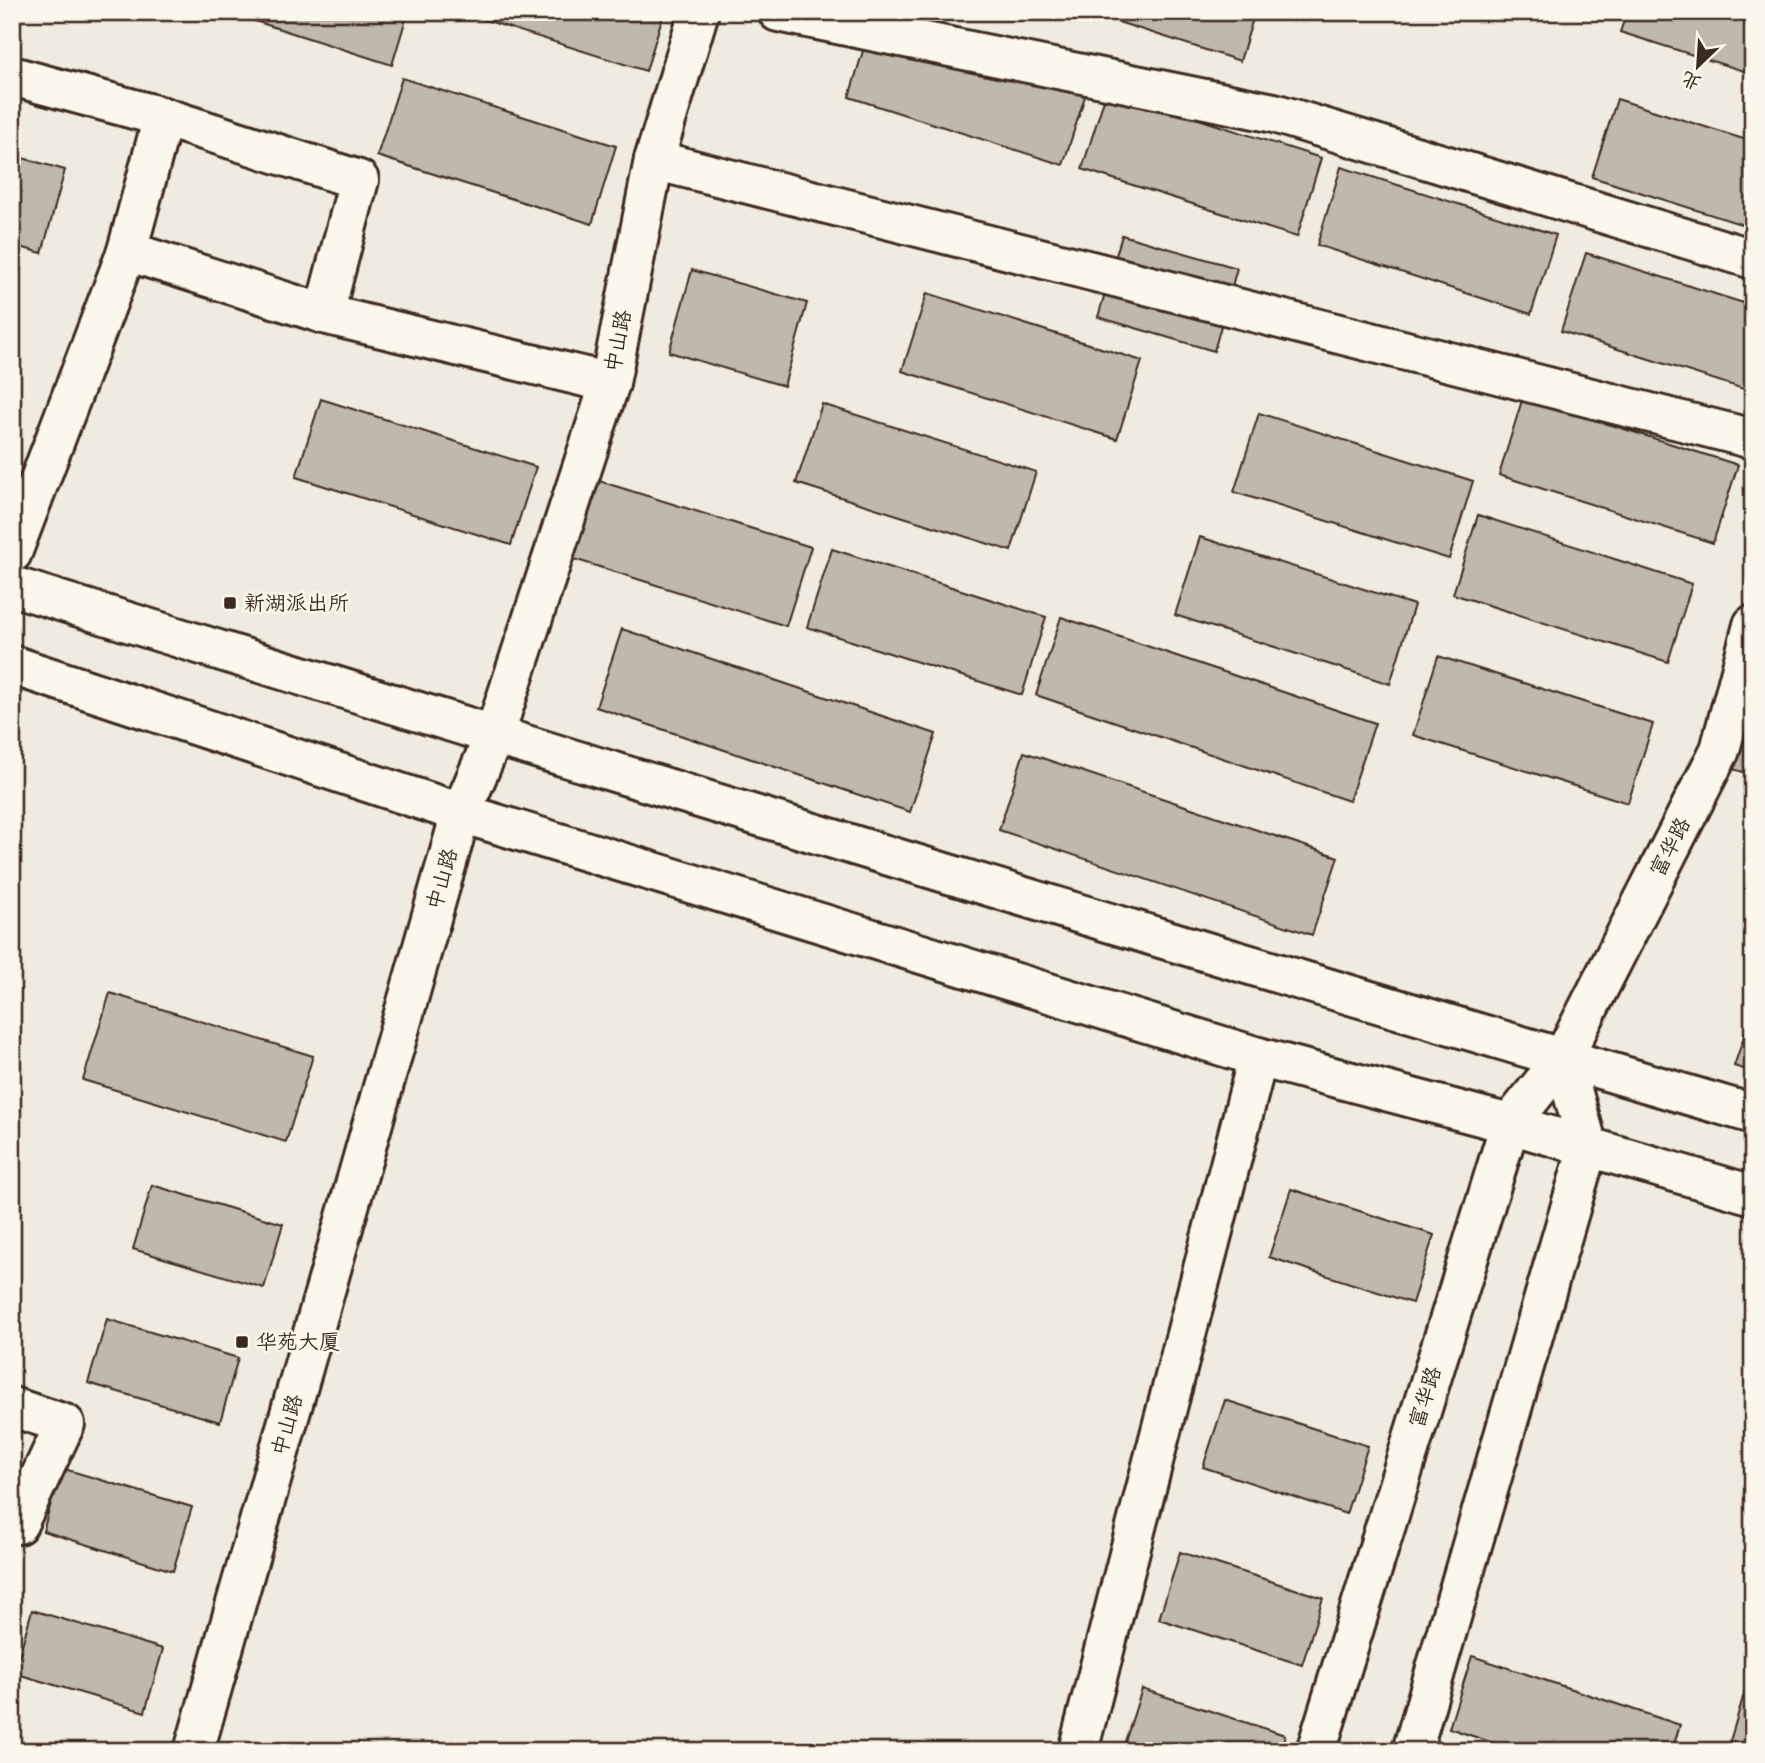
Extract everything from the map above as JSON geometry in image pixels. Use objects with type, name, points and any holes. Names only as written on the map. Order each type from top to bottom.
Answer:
[{"type":"street","name":"中山路","points":[[194,1751],[461,813],[494,736],[610,383],[654,160],[699,12]]},
{"type":"street","points":[[778,12],[1273,113],[1753,259]]},
{"type":"street","points":[[12,76],[163,117],[359,180],[324,314]]},
{"type":"street","points":[[12,553],[127,251],[163,117]]},
{"type":"street","points":[[654,160],[1753,439]]},
{"type":"street","points":[[127,251],[324,314],[610,383]]},
{"type":"street","points":[[12,586],[494,736],[1753,1114]]},
{"type":"street","name":"富华路","points":[[1315,1751],[1510,1124],[1563,1058],[1720,750],[1753,625]]},
{"type":"street","points":[[12,665],[461,813],[1258,1057],[1510,1124],[1753,1195]]},
{"type":"street","points":[[1078,1751],[1258,1057]]},
{"type":"street","points":[[1412,1751],[1588,1147],[1563,1058]]},
{"type":"street","points":[[12,1407],[65,1424],[18,1524],[12,1521]]},
{"type":"building","points":[[227,12],[408,12],[392,65]]},
{"type":"building","points":[[460,12],[664,12],[646,71]]},
{"type":"building","points":[[1087,12],[1255,12],[1240,61]]},
{"type":"building","points":[[1627,12],[1753,12],[1753,74],[1620,32]]},
{"type":"building","points":[[873,18],[1088,87],[1063,165],[849,97]]},
{"type":"building","points":[[402,78],[616,146],[592,224],[377,156]]},
{"type":"building","points":[[1107,90],[1321,158],[1297,237],[1082,169]]},
{"type":"building","points":[[1617,99],[1753,142],[1753,228],[1592,177]]},
{"type":"building","points":[[12,155],[65,170],[42,253],[12,245]]},
{"type":"building","points":[[1341,167],[1556,235],[1531,314],[1317,245]]},
{"type":"building","points":[[1122,235],[1237,268],[1214,351],[1098,317]]},
{"type":"building","points":[[1586,253],[1753,306],[1753,392],[1561,331]]},
{"type":"building","points":[[692,270],[807,303],[784,386],[669,352]]},
{"type":"building","points":[[927,293],[1142,361],[1117,439],[902,371]]},
{"type":"building","points":[[1523,397],[1738,465],[1713,543],[1499,475]]},
{"type":"building","points":[[321,399],[536,467],[511,545],[296,477]]},
{"type":"building","points":[[822,404],[1036,472],[1011,551],[796,483]]},
{"type":"building","points":[[1259,413],[1473,481],[1449,559],[1234,492]]},
{"type":"building","points":[[596,480],[811,547],[786,626],[571,558]]},
{"type":"building","points":[[1478,515],[1692,584],[1668,662],[1453,594]]},
{"type":"building","points":[[1200,537],[1414,605],[1390,684],[1175,615]]},
{"type":"building","points":[[832,549],[1046,617],[1022,695],[807,627]]},
{"type":"building","points":[[1061,617],[1375,723],[1349,801],[1036,695]]},
{"type":"building","points":[[622,629],[936,734],[910,812],[596,707]]},
{"type":"building","points":[[1438,656],[1653,724],[1628,803],[1413,735]]},
{"type":"building","points":[[1753,689],[1753,775],[1716,764]]},
{"type":"building","points":[[1024,752],[1338,857],[1312,935],[999,830]]},
{"type":"building","points":[[110,993],[313,1056],[286,1142],[83,1080]]},
{"type":"building","points":[[1753,1010],[1753,1072],[1734,1066]]},
{"type":"building","points":[[152,1185],[283,1224],[264,1288],[133,1249]]},
{"type":"building","points":[[1291,1189],[1434,1235],[1412,1303],[1269,1257]]},
{"type":"building","points":[[107,1319],[238,1358],[220,1422],[88,1383]]},
{"type":"building","points":[[1225,1400],[1368,1446],[1346,1514],[1203,1467]]},
{"type":"building","points":[[61,1468],[192,1507],[173,1571],[43,1531]]},
{"type":"building","points":[[1180,1552],[1323,1598],[1302,1665],[1159,1619]]},
{"type":"building","points":[[32,1610],[163,1649],[145,1712],[14,1673]]},
{"type":"building","points":[[1472,1656],[1680,1725],[1672,1751],[1517,1751],[1449,1728]]},
{"type":"building","points":[[1753,1664],[1753,1748],[1730,1741]]},
{"type":"building","points":[[1142,1689],[1285,1735],[1280,1751],[1122,1751]]},
{"type":"place","name":"新湖派出所","points":[[230,603]]},
{"type":"place","name":"华苑大厦","points":[[242,1342]]}]
